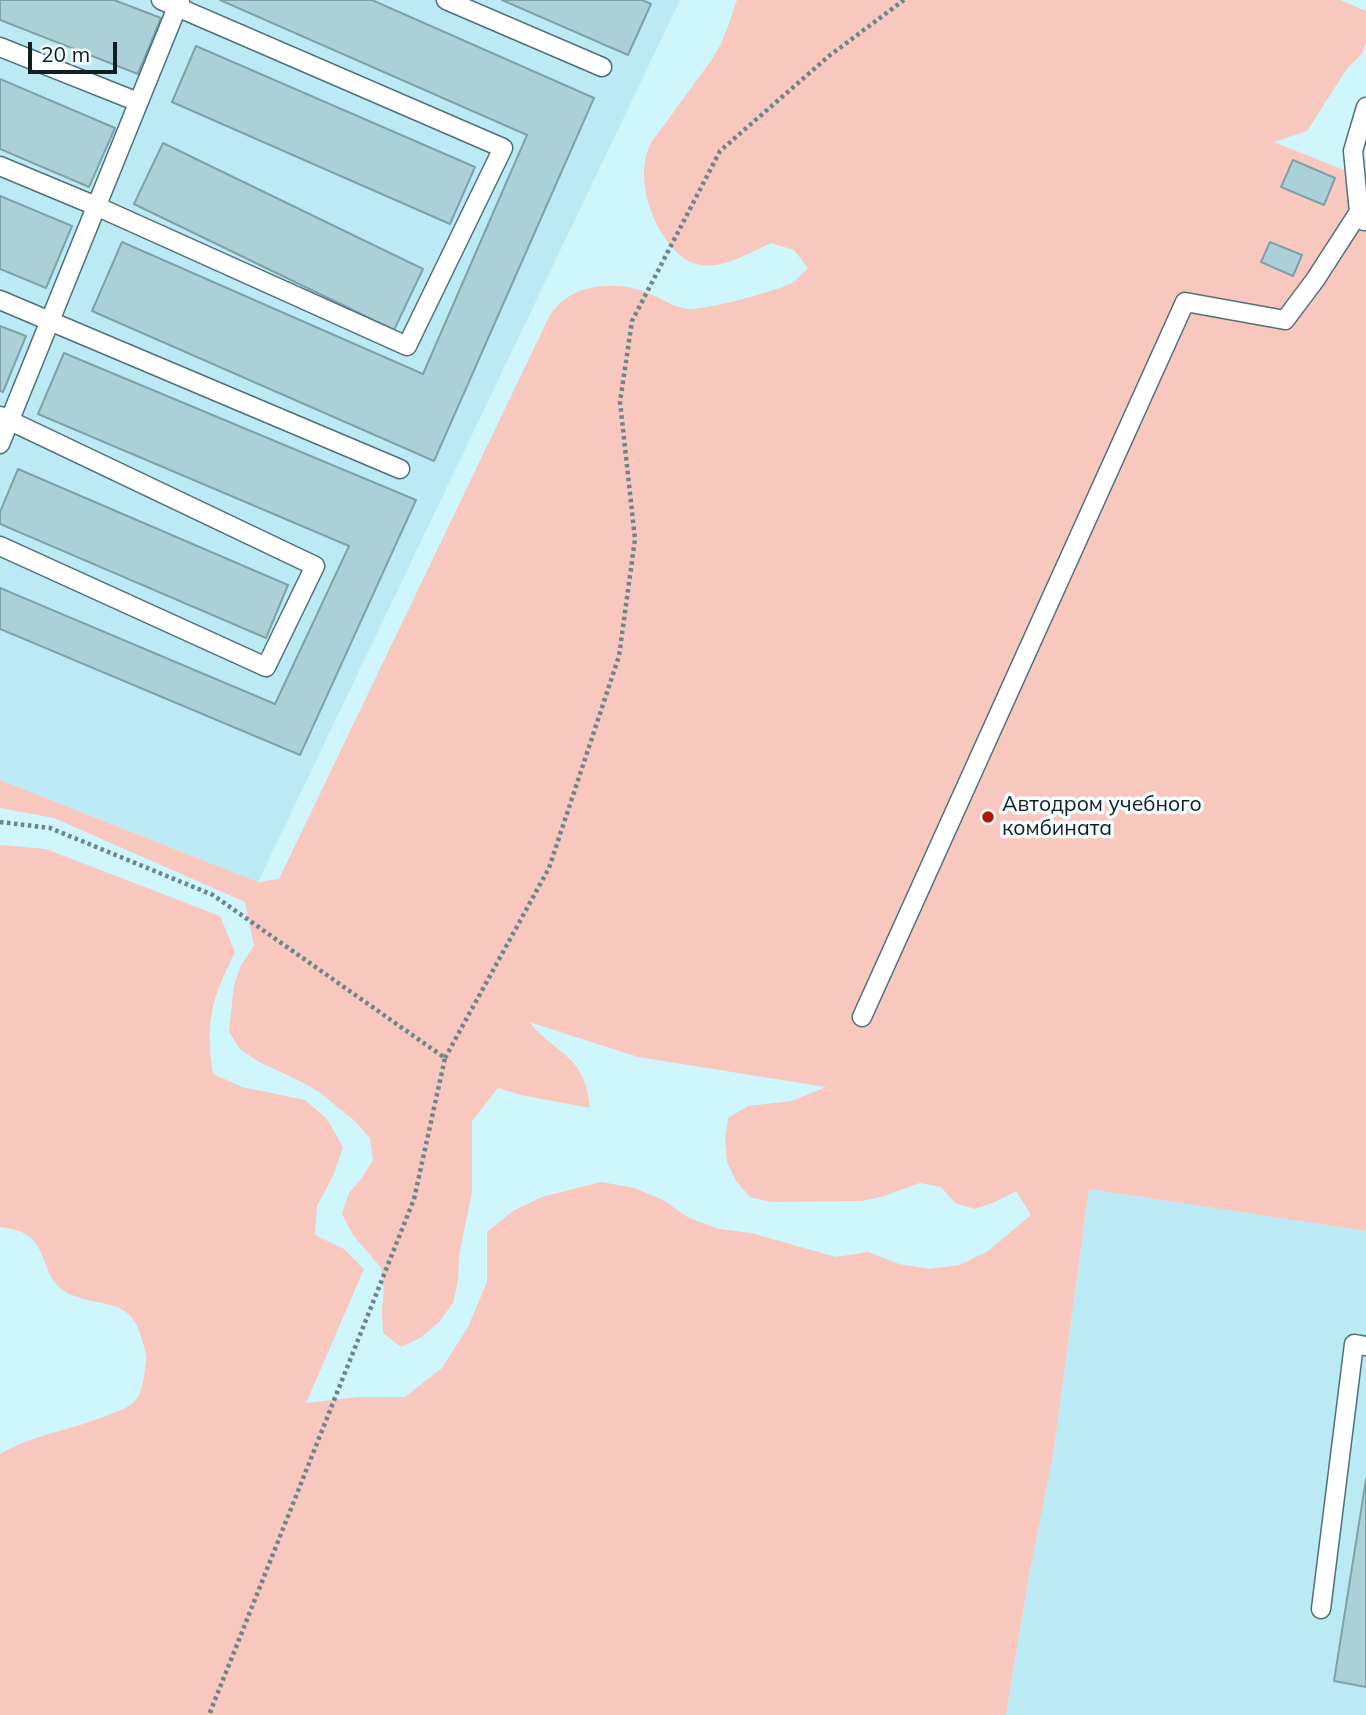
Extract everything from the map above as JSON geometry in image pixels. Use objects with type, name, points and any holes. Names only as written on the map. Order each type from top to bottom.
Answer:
[{"type":"lane","points":[[446,0],[601,66]]},
{"type":"lane","points":[[0,166],[96,205],[407,346],[503,148],[173,2],[138,102],[96,205],[50,321],[5,418],[0,444]]},
{"type":"lane","points":[[0,47],[138,102]]},
{"type":"lane","points":[[862,1017],[1185,302],[1285,320],[1363,218],[1353,150],[1366,107]]},
{"type":"lane","points":[[0,300],[400,469]]},
{"type":"lane","points":[[0,545],[266,667],[314,566],[5,418]]},
{"type":"lane","points":[[1321,1609],[1354,1344],[1366,1346]]},
{"type":"path","points":[[209,1715],[414,1199],[445,1058],[549,868],[619,656],[635,539],[620,402],[632,321],[720,151],[829,56],[904,0]]},
{"type":"path","points":[[0,822],[50,828],[213,895],[445,1058]]},
{"type":"shaded area","points":[[0,0],[680,0],[258,882],[0,780]]},
{"type":"shaded area","points":[[737,0],[1340,0],[1366,11],[1366,43],[1361,55],[1348,67],[1307,131],[1274,142],[1366,179],[1366,1231],[1089,1189],[1053,1455],[1028,1581],[1006,1715],[0,1715],[0,1454],[38,1437],[93,1421],[128,1407],[140,1393],[146,1359],[141,1336],[130,1315],[122,1309],[72,1295],[60,1287],[52,1278],[38,1246],[30,1237],[0,1227],[0,845],[46,849],[220,916],[235,952],[220,984],[212,1011],[210,1039],[213,1074],[242,1087],[305,1100],[327,1119],[343,1147],[333,1176],[317,1206],[315,1235],[344,1249],[364,1269],[306,1403],[358,1397],[405,1397],[442,1368],[468,1327],[487,1282],[487,1232],[513,1211],[542,1197],[601,1182],[634,1188],[663,1200],[689,1218],[719,1229],[751,1233],[836,1257],[868,1252],[899,1264],[929,1269],[960,1265],[988,1251],[1031,1215],[1016,1191],[975,1209],[955,1203],[941,1187],[920,1183],[861,1201],[771,1202],[750,1197],[736,1181],[727,1162],[725,1141],[728,1118],[748,1106],[792,1101],[826,1087],[638,1057],[529,1022],[576,1066],[583,1077],[590,1108],[498,1088],[472,1121],[472,1192],[453,1303],[439,1322],[420,1338],[401,1347],[383,1333],[384,1290],[381,1268],[353,1235],[342,1214],[349,1193],[373,1160],[370,1138],[355,1121],[319,1092],[259,1062],[240,1049],[229,1032],[234,985],[241,965],[254,946],[245,902],[54,818],[0,808],[0,780],[258,882],[279,879],[550,315],[574,293],[608,286],[643,291],[682,308],[708,307],[792,283],[808,268],[794,250],[771,243],[732,261],[707,266],[694,263],[682,257],[663,235],[646,196],[644,167],[652,141],[716,52]]},
{"type":"shaded area","points":[[1089,1189],[1366,1231],[1366,1715],[1006,1715],[1028,1581],[1053,1455]]},
{"type":"building","points":[[0,0],[114,0],[161,18],[138,74],[0,20]]},
{"type":"building","points":[[220,0],[372,0],[594,98],[434,461],[92,311],[122,242],[423,374],[527,135]]},
{"type":"building","points":[[502,0],[642,0],[651,4],[628,55]]},
{"type":"building","points":[[196,46],[475,167],[450,224],[172,102]]},
{"type":"building","points":[[0,79],[115,128],[89,187],[0,149]]},
{"type":"building","points":[[163,143],[423,269],[394,330],[134,204]]},
{"type":"building","points":[[1293,160],[1335,178],[1324,205],[1281,187]]},
{"type":"building","points":[[0,196],[72,226],[46,288],[0,269]]},
{"type":"building","points":[[1270,242],[1302,255],[1293,276],[1261,262]]},
{"type":"building","points":[[0,326],[26,336],[3,392],[0,391]]},
{"type":"building","points":[[64,353],[416,500],[300,755],[0,629],[0,588],[275,704],[349,546],[38,414]]},
{"type":"building","points":[[18,469],[288,585],[266,638],[0,524],[0,512]]},
{"type":"building","points":[[1366,1479],[1366,1687],[1334,1681]]},
{"type":"place","name":"Автодром учебного комбината","points":[[988,817]]}]
